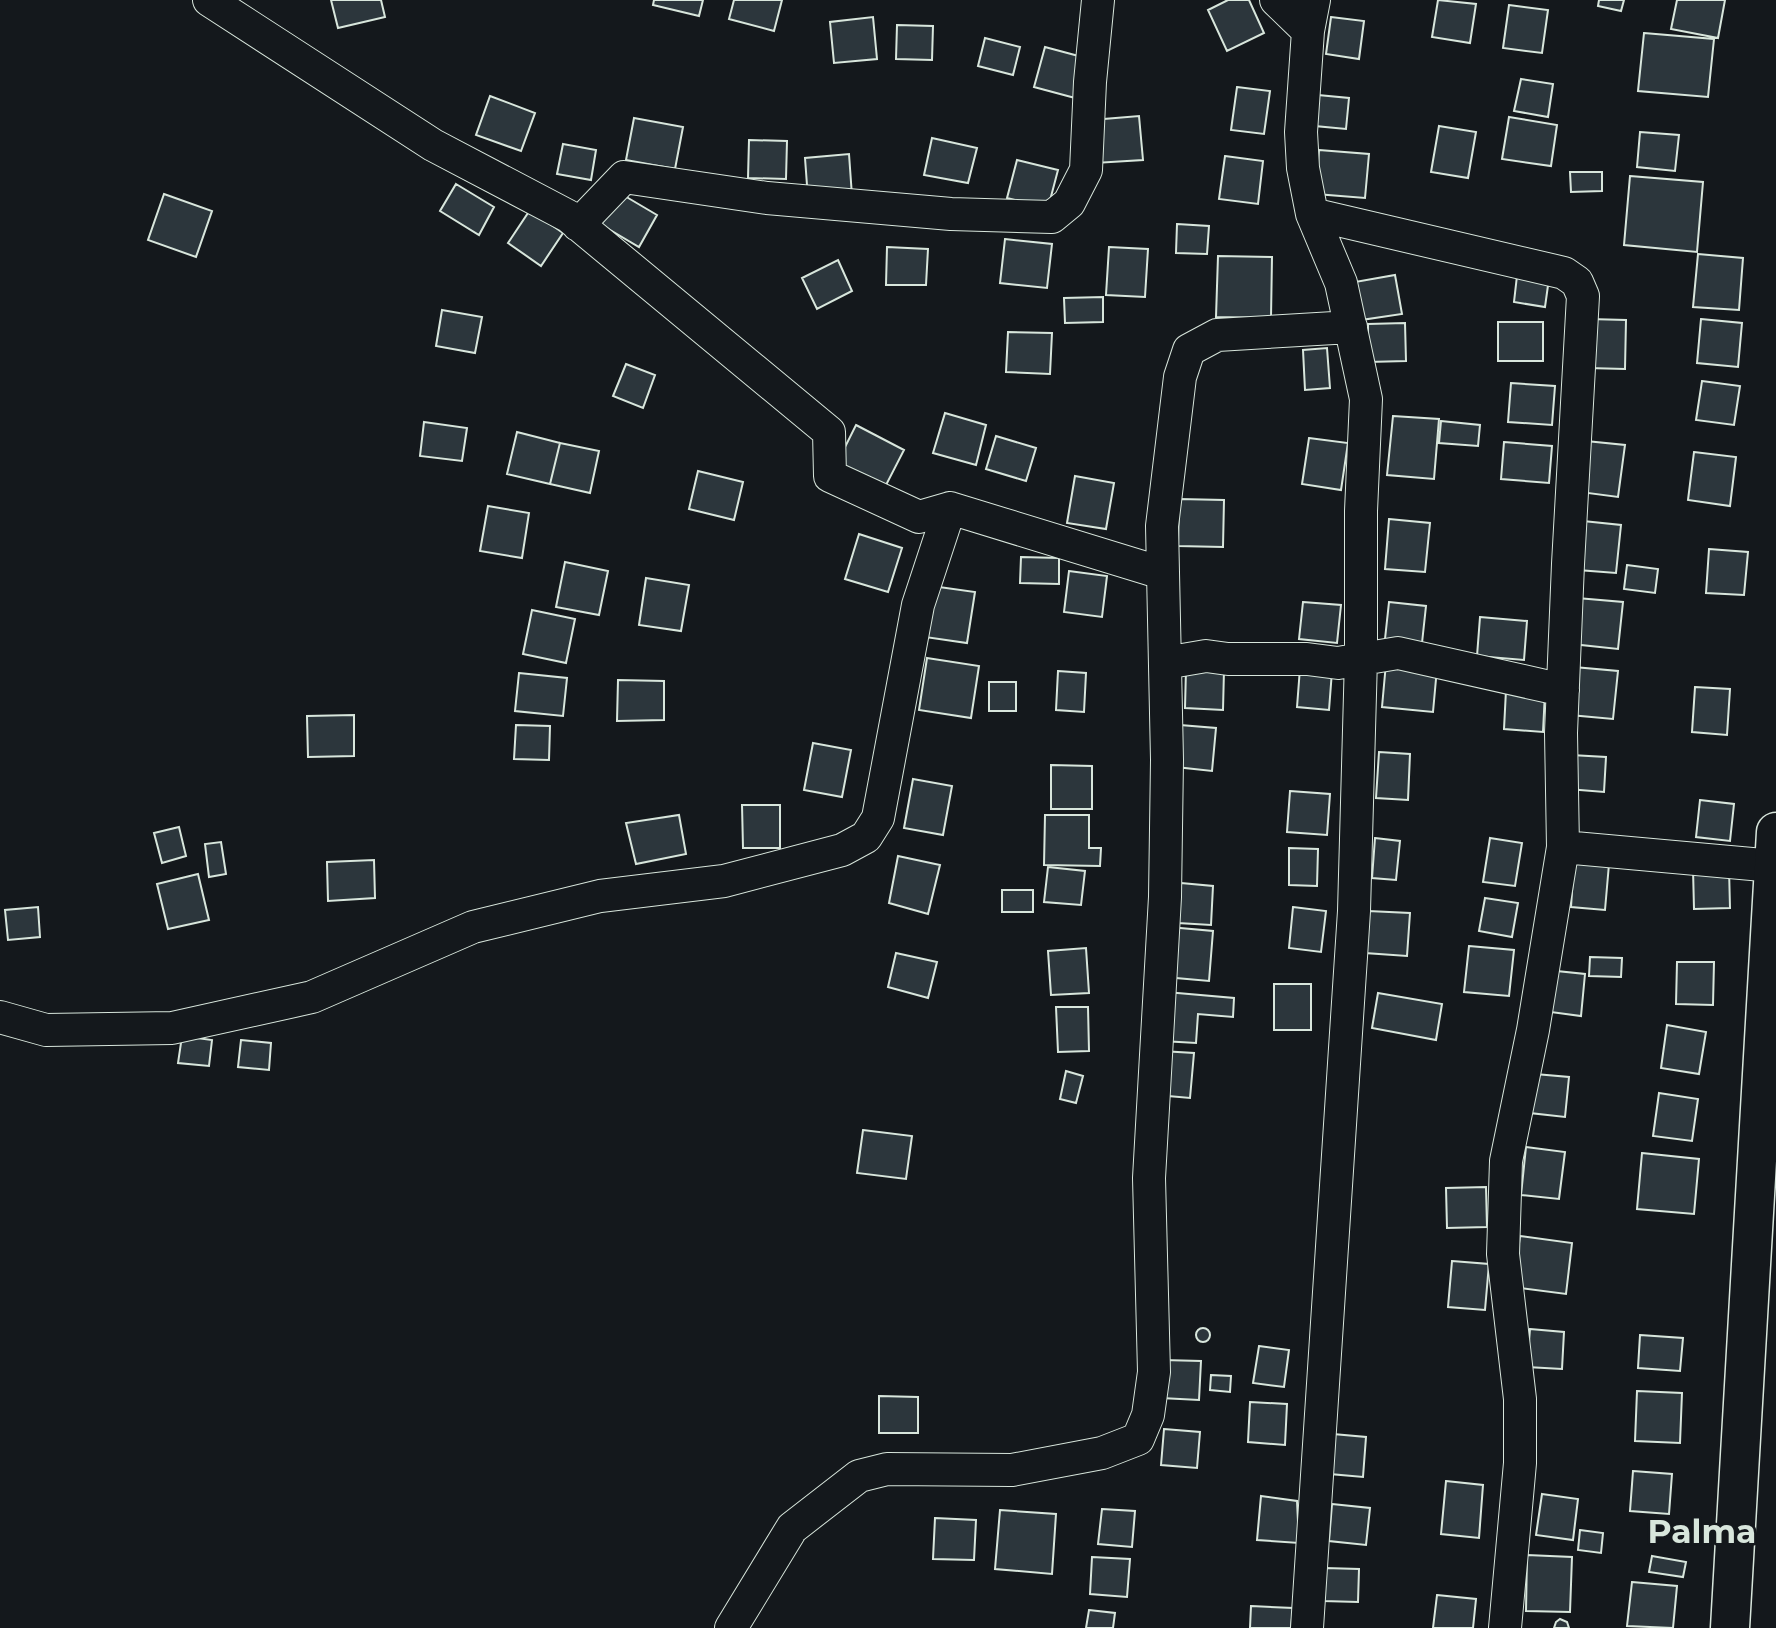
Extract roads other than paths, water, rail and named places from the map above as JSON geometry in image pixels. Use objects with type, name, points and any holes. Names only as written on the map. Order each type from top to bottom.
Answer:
[{"type":"main road","points":[[1730,1628],[1775,846]]},
{"type":"street","points":[[209,0],[433,145],[568,216],[829,432],[830,476],[919,517],[950,508],[1163,573]]},
{"type":"street","points":[[578,225],[624,177],[767,198],[951,214],[1052,217],[1069,203],[1086,170],[1090,82],[1098,0]]},
{"type":"street","points":[[1276,0],[1308,31]]},
{"type":"street","points":[[1307,1628],[1354,911],[1361,658],[1361,511],[1366,399],[1341,283],[1312,214],[1303,168],[1301,132],[1308,31],[1314,0]]},
{"type":"street","points":[[1312,214],[1564,273],[1577,282],[1583,296],[1563,690],[1563,847],[1533,1030],[1506,1161],[1503,1254],[1520,1399],[1520,1463],[1505,1628]]},
{"type":"street","points":[[731,1628],[792,1528],[859,1476],[887,1469],[1012,1470],[1102,1453],[1138,1439],[1149,1415],[1154,1371],[1149,1178],[1165,897],[1163,513],[1180,377],[1189,350],[1217,335],[1351,327]]},
{"type":"street","points":[[0,1017],[46,1030],[172,1028],[312,997],[473,927],[600,896],[724,881],[842,850],[866,837],[878,818],[918,605],[950,508]]},
{"type":"street","points":[[1165,663],[1206,656],[1228,659],[1307,659],[1338,663],[1398,653],[1563,690]]},
{"type":"street","points":[[1563,847],[1775,846]]},
{"type":"district","name":"Palma","points":[[1702,1531]]}]
